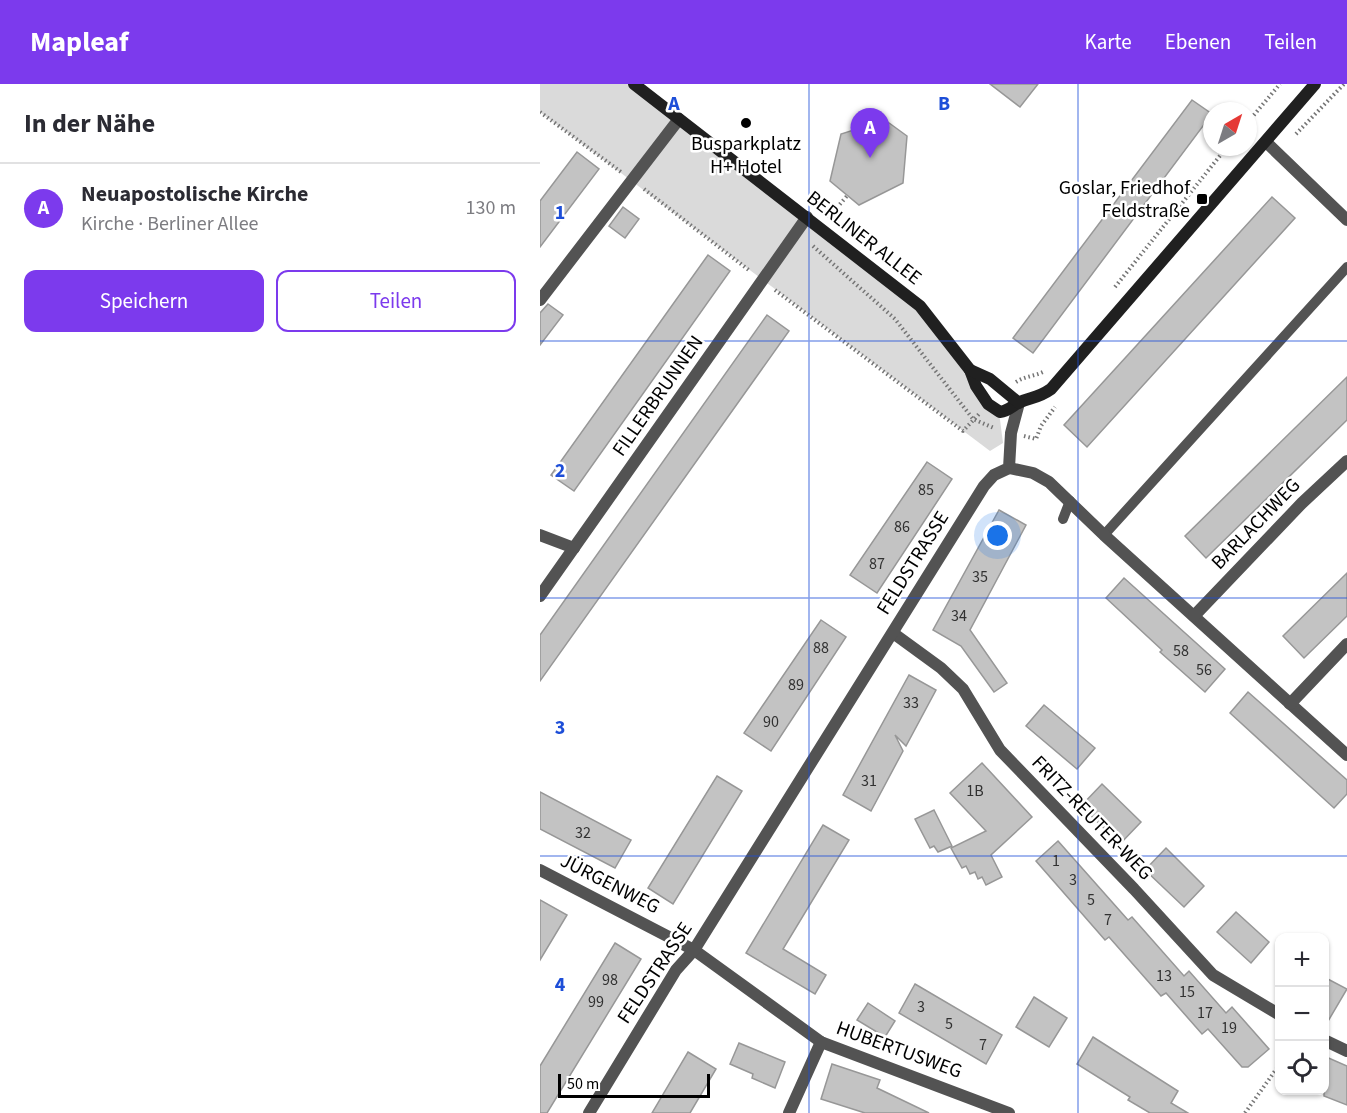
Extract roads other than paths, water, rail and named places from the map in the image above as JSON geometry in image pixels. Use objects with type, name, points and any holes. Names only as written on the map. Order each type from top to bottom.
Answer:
[{"type":"street","name":"BERLINER ALLEE","points":[[634,84],[920,306],[970,370],[976,386],[988,404],[999,412],[1006,412],[1019,403],[990,380],[970,370]]},
{"type":"street","points":[[1315,84],[1051,389],[1040,397],[1019,403],[1011,433],[1009,468],[1033,473],[1049,483],[1347,755]]},
{"type":"street","points":[[540,300],[679,119]]},
{"type":"street","points":[[1266,142],[1347,220]]},
{"type":"street","name":"FILLERBRUNNEN","points":[[540,596],[807,218]]},
{"type":"street","name":"BARLACHWEG","points":[[1194,616],[1302,504],[1347,461]]},
{"type":"street","name":"FELDSTRASSE","points":[[589,1113],[676,970],[694,950],[984,486],[994,475],[1009,468]]},
{"type":"street","points":[[540,535],[574,548]]},
{"type":"street","name":"FRITZ-REUTER-WEG","points":[[892,633],[941,668],[963,689],[999,750],[1134,889],[1213,975],[1275,1013]]},
{"type":"street","points":[[1290,704],[1347,644]]},
{"type":"street","name":"JÜRGENWEG","points":[[540,870],[694,950]]},
{"type":"street","name":"HUBERTUSWEG","points":[[694,950],[822,1042],[1009,1113]]},
{"type":"street","points":[[1326,1041],[1347,1052]]},
{"type":"street","points":[[789,1113],[822,1042]]},
{"type":"lane","points":[[1104,535],[1347,267]]},
{"type":"lane","points":[[1063,519],[1070,501]]},
{"type":"place","name":"Busparkplatz H+ Hotel","points":[[746,123]]},
{"type":"place","name":"Neuapostolische Kirche","points":[[870,158]]},
{"type":"place","name":"Goslar, Friedhof Feldstraße","points":[[1202,199]]}]
